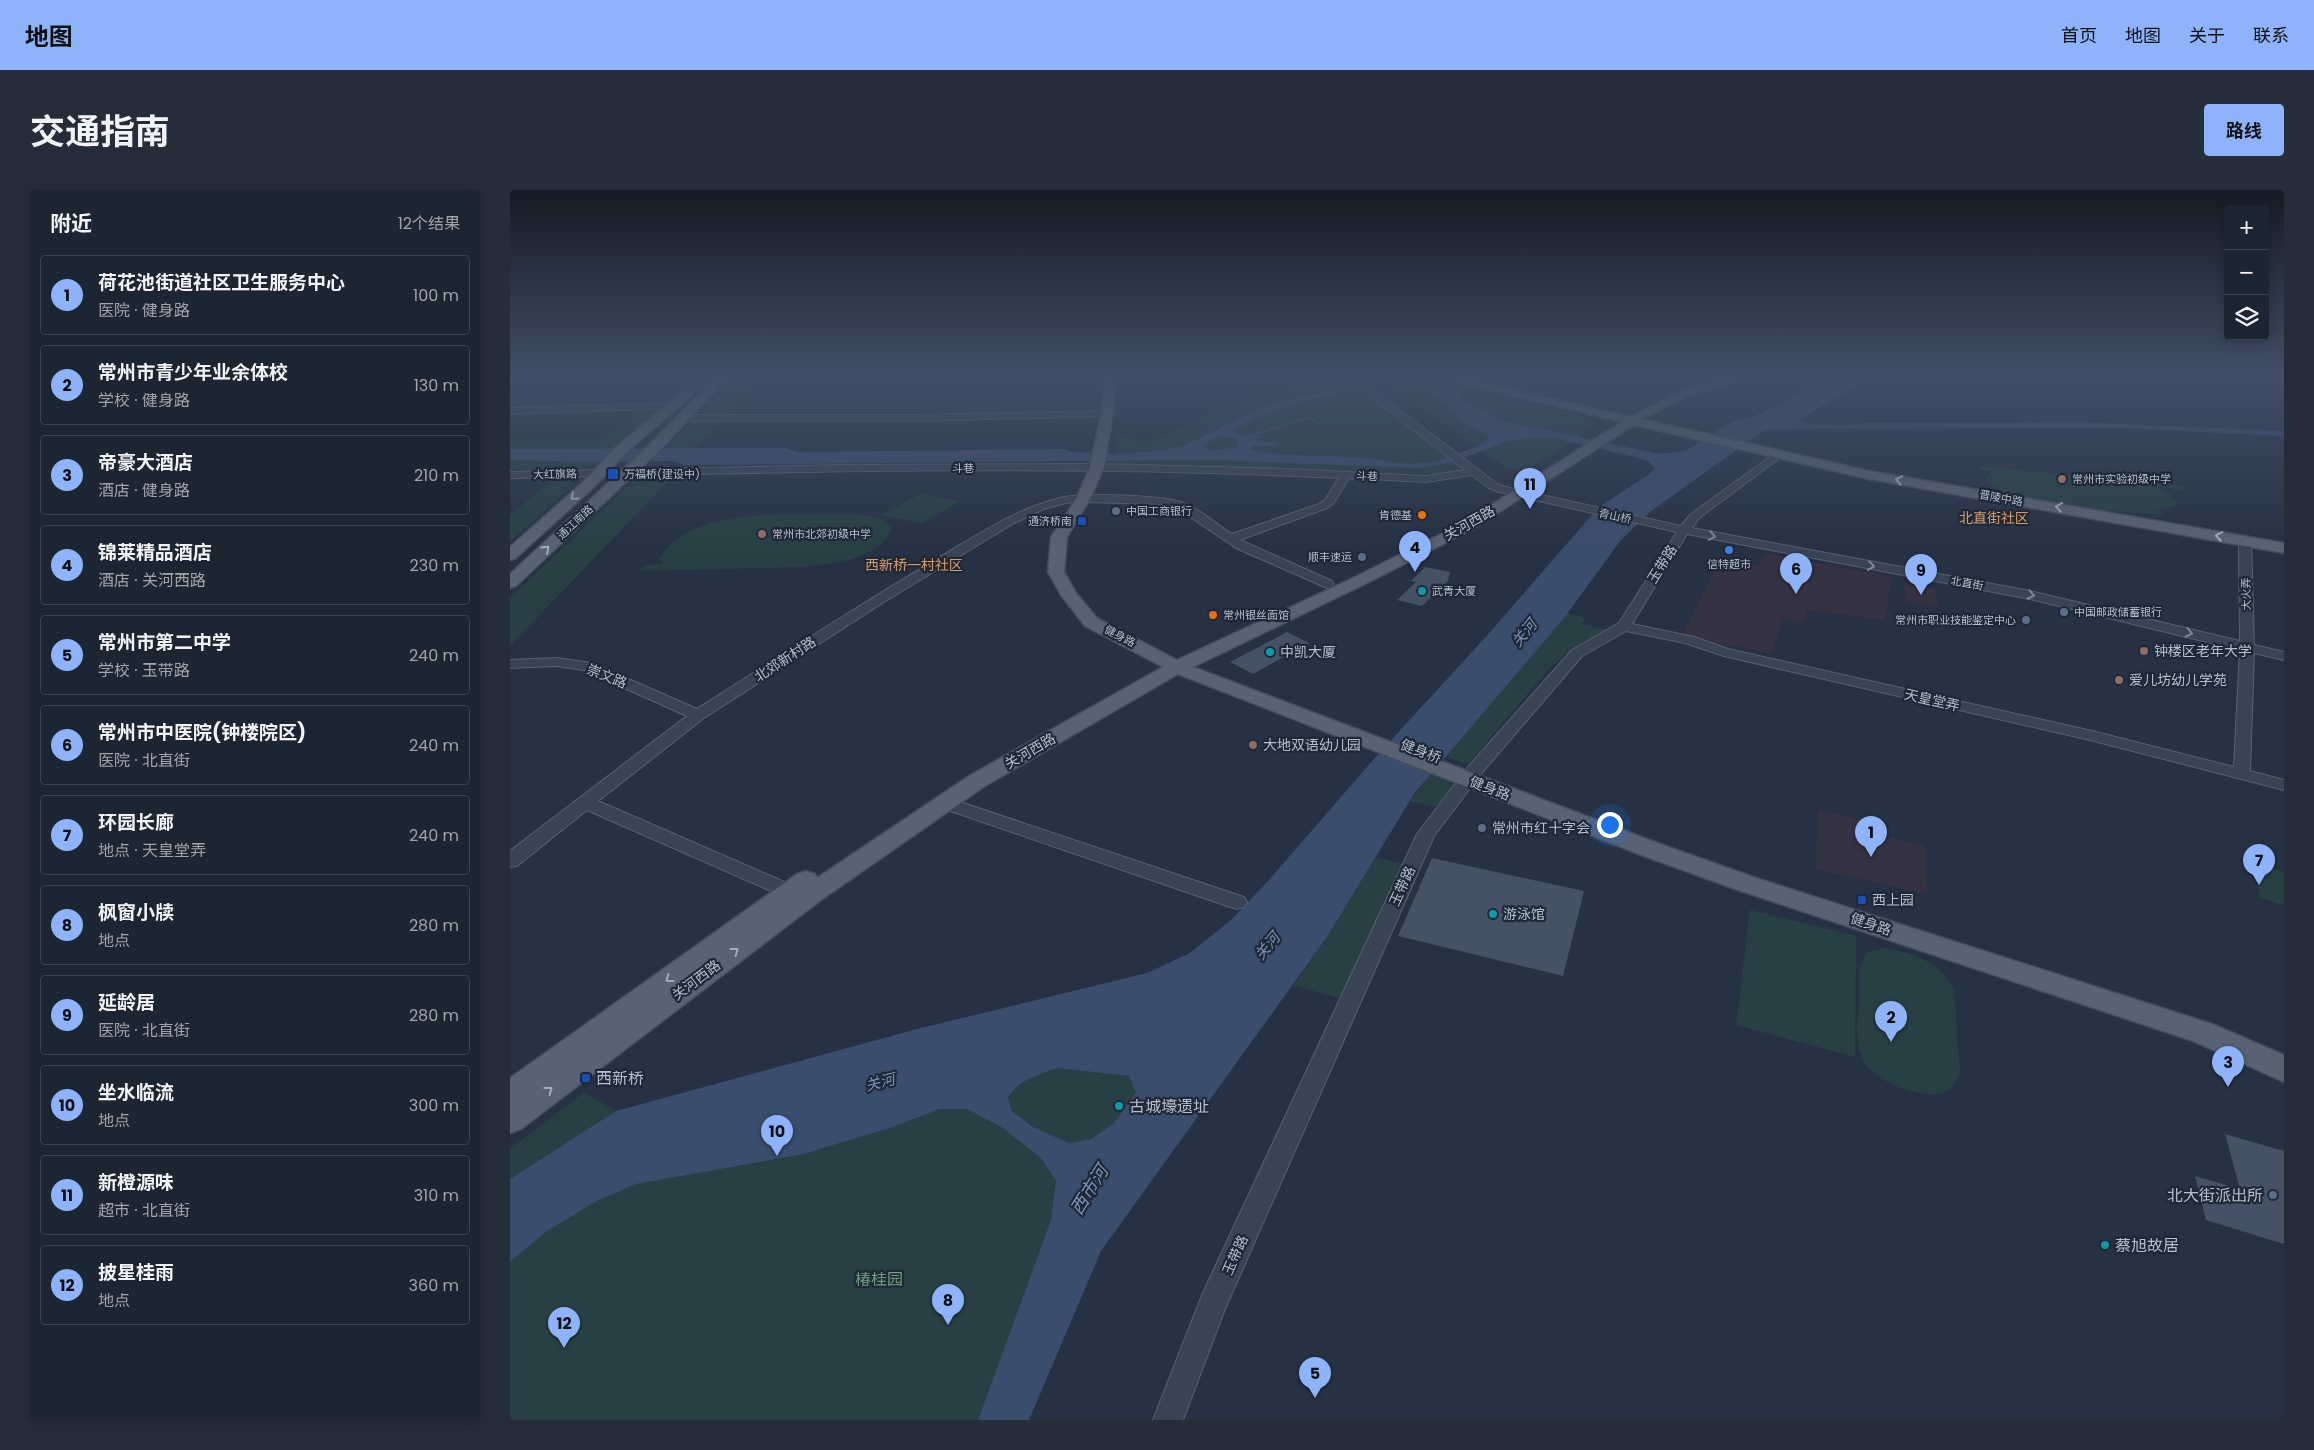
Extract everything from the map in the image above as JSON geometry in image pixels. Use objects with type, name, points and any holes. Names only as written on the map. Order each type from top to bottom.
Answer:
[{"type":"main road","name":"通江南路","points":[[510,555],[622,449],[643,431]]},
{"type":"main road","name":"通江南路","points":[[510,582],[634,467],[669,431]]},
{"type":"main road","points":[[1106,431],[1106,446]]},
{"type":"main road","points":[[1106,446],[1111,431]]},
{"type":"main road","points":[[1586,445],[1606,431]]},
{"type":"main road","points":[[1586,445],[1603,441],[1612,431]]},
{"type":"main road","name":"晋陵中路","points":[[1685,431],[1869,475],[2284,548]]},
{"type":"main road","name":"关河西路","points":[[510,1096],[788,892],[964,774],[1177,661],[1510,491],[1586,445]]},
{"type":"main road","name":"健身路","points":[[1106,446],[1101,467],[1069,534],[1067,568],[1081,591],[1103,617],[1177,661],[1370,737]]},
{"type":"main road","name":"关河西路","points":[[510,1119],[812,894],[977,781],[1177,661],[1359,581],[1468,526],[1510,491]]},
{"type":"main road","name":"健身桥","points":[[1370,737],[1467,774]]},
{"type":"main road","name":"健身路","points":[[1467,774],[1800,890],[2179,1011],[2284,1054]]},
{"type":"main road","name":"健身路","points":[[1467,774],[1744,882],[2202,1032],[2284,1070]]},
{"type":"street","points":[[1429,431],[1494,486],[1510,491]]},
{"type":"street","name":"玉带路","points":[[1168,1420],[1216,1296],[1426,834],[1467,774],[1577,653],[1624,626],[1684,530],[1695,516],[1778,454]]},
{"type":"street","name":"斗巷","points":[[604,468],[1101,467],[1426,479],[1465,460]]},
{"type":"street","name":"大红旗路","points":[[510,475],[604,468]]},
{"type":"street","points":[[1230,539],[1323,506],[1329,502],[1346,475]]},
{"type":"street","name":"青山桥","points":[[1510,491],[1647,523]]},
{"type":"street","name":"北郊新村路","points":[[510,860],[698,715],[879,599],[1010,521],[1040,507],[1066,500],[1087,499],[1160,501],[1181,506],[1230,539],[1327,584]]},
{"type":"street","name":"北直街","points":[[1647,523],[2030,595],[2284,656]]},
{"type":"street","name":"大火弄","points":[[2245,541],[2247,647]]},
{"type":"street","name":"天皇堂弄","points":[[1624,626],[1689,640],[1724,652],[2242,772],[2284,785]]},
{"type":"street","points":[[2242,772],[2247,647]]},
{"type":"street","name":"崇文路","points":[[510,664],[556,662],[587,666],[698,715]]},
{"type":"street","points":[[584,802],[788,892]]},
{"type":"street","points":[[945,803],[1237,902]]},
{"type":"shaded area","points":[[1765,553],[1892,577],[1885,620],[1807,610],[1804,622],[1783,620],[1772,654],[1682,635],[1720,559],[1759,566]]},
{"type":"shaded area","points":[[1904,584],[1935,588],[1939,606],[1906,602]]},
{"type":"shaded area","points":[[1818,810],[1866,821],[1865,832],[1925,846],[1928,894],[1815,869]]},
{"type":"green space","points":[[614,431],[634,431],[598,464],[576,470],[510,471],[510,441],[604,440]]},
{"type":"green space","points":[[682,431],[709,431],[694,448],[662,450]]},
{"type":"green space","points":[[1172,431],[1416,431],[1464,469],[1439,474],[1114,464],[1118,435],[1149,442]]},
{"type":"green space","points":[[1456,431],[1587,431],[1527,470],[1507,468]]},
{"type":"green space","points":[[1979,466],[2183,486],[2186,490],[2157,487],[2167,492],[2176,502],[2175,506],[2156,511],[2163,512],[2165,515],[2098,510],[2039,501],[2014,495],[1995,487],[1986,478],[1992,471],[1981,470]]},
{"type":"green space","points":[[650,474],[675,474],[510,646],[510,598],[635,479]]},
{"type":"green space","points":[[551,481],[572,482],[572,487],[510,542],[510,516]]},
{"type":"green space","points":[[921,494],[961,501],[922,523],[880,515]]},
{"type":"green space","points":[[779,514],[858,514],[881,519],[892,528],[887,538],[878,547],[841,562],[803,567],[638,571],[646,565],[663,564],[659,559],[674,541],[695,529],[721,521]]},
{"type":"green space","points":[[1567,613],[1586,618],[1582,624],[1607,630],[1569,650],[1546,672],[1469,763],[1463,763],[1446,756]]},
{"type":"green space","points":[[1431,774],[1450,781],[1451,787],[1436,807],[1410,801]]},
{"type":"green space","points":[[1376,857],[1403,864],[1341,999],[1294,985],[1327,937]]},
{"type":"green space","points":[[2252,864],[2284,872],[2284,905],[2260,898]]},
{"type":"green space","points":[[1750,910],[1856,936],[1855,1057],[1736,1025]]},
{"type":"green space","points":[[1886,948],[1910,954],[1931,963],[1944,974],[1954,988],[1960,1073],[1952,1087],[1943,1093],[1923,1094],[1887,1082],[1868,1068],[1860,1053],[1857,1030],[1861,964],[1867,952]]},
{"type":"green space","points":[[1057,1068],[1129,1076],[1136,1093],[1113,1124],[1091,1139],[1069,1143],[1033,1127],[1012,1111],[1008,1098],[1023,1082]]},
{"type":"green space","points":[[584,1092],[616,1111],[510,1179],[510,1149]]},
{"type":"green space","name":"椿桂园","points":[[940,1109],[967,1109],[1001,1127],[1040,1157],[1056,1181],[1051,1220],[978,1420],[510,1420],[510,1262],[547,1231],[597,1201],[636,1184],[805,1154],[896,1126]]},
{"type":"water","points":[[1213,431],[1233,431],[1245,436],[1268,431],[1256,435],[1260,438],[1256,440],[1282,444],[1252,446],[1249,449],[1286,455],[1364,458],[1416,464],[1444,459],[1482,444],[1488,440],[1487,434],[1481,431],[1553,431],[1659,454],[1685,451],[1716,431],[1762,431],[1650,512],[1621,540],[1564,618],[1414,794],[1327,937],[1101,1251],[1029,1420],[978,1420],[1051,1220],[1056,1181],[1040,1157],[1001,1127],[967,1109],[940,1109],[896,1126],[804,1154],[636,1184],[597,1201],[547,1231],[510,1262],[510,1179],[616,1111],[917,1029],[1147,973],[1190,953],[1231,920],[1269,880],[1373,760],[1492,630],[1590,517],[1602,505],[1651,473],[1655,468],[1648,461],[1635,457],[1559,439],[1530,438],[1507,441],[1450,463],[1419,468],[1213,460],[684,465],[673,461],[510,460],[510,449],[785,448],[797,452],[1064,449],[1072,452],[1122,454],[1166,450],[1187,444]],"holes":[[[1223,436],[1236,439],[1239,447],[1211,451],[1203,446],[1216,437]],[[1057,1068],[1129,1076],[1136,1093],[1113,1124],[1091,1139],[1069,1143],[1033,1127],[1012,1111],[1008,1098],[1023,1082]]]},
{"type":"water","points":[[2189,431],[2284,431],[2284,436]]},
{"type":"building","name":"武青大厦","points":[[1425,567],[1450,572],[1448,581],[1422,606],[1397,600],[1416,582],[1411,581]]},
{"type":"building","name":"中凯大厦","points":[[1287,632],[1309,643],[1253,674],[1230,662]]},
{"type":"building","name":"游泳馆","points":[[1432,858],[1584,891],[1563,976],[1398,936]]},
{"type":"building","points":[[2225,1134],[2284,1151],[2284,1244],[2206,1220],[2195,1176],[2240,1189]]},
{"type":"place","name":"万福桥(建设中)","points":[[613,474]]},
{"type":"place","name":"常州市实验初级中学","points":[[2062,479]]},
{"type":"place","name":"新橙源味","points":[[1530,509]]},
{"type":"place","name":"中国工商银行","points":[[1116,511]]},
{"type":"place","name":"肯德基","points":[[1422,515]]},
{"type":"place","name":"通济桥南","points":[[1082,521]]},
{"type":"place","name":"常州市北郊初级中学","points":[[762,534]]},
{"type":"place","name":"信特超市","points":[[1729,550]]},
{"type":"place","name":"顺丰速运","points":[[1362,557]]},
{"type":"place","name":"锦莱精品酒店","points":[[1415,572]]},
{"type":"place","name":"武青大厦","points":[[1422,591]]},
{"type":"place","name":"常州市中医院(钟楼院区)","points":[[1796,594]]},
{"type":"place","name":"延龄居","points":[[1921,595]]},
{"type":"place","name":"中国邮政储蓄银行","points":[[2064,612]]},
{"type":"place","name":"常州银丝面馆","points":[[1213,615]]},
{"type":"place","name":"常州市职业技能鉴定中心","points":[[2026,620]]},
{"type":"place","name":"钟楼区老年大学","points":[[2144,651]]},
{"type":"place","name":"中凯大厦","points":[[1270,652]]},
{"type":"place","name":"爱儿坊幼儿学苑","points":[[2119,680]]},
{"type":"place","name":"大地双语幼儿园","points":[[1253,745]]},
{"type":"place","name":"常州市红十字会","points":[[1482,828]]},
{"type":"place","name":"荷花池街道社区卫生服务中心","points":[[1871,857]]},
{"type":"place","name":"环园长廊","points":[[2259,885]]},
{"type":"place","name":"西上园","points":[[1862,900]]},
{"type":"place","name":"游泳馆","points":[[1493,914]]},
{"type":"place","name":"常州市青少年业余体校","points":[[1891,1042]]},
{"type":"place","name":"西新桥","points":[[586,1078]]},
{"type":"place","name":"帝豪大酒店","points":[[2228,1087]]},
{"type":"place","name":"古城壕遗址","points":[[1119,1106]]},
{"type":"place","name":"坐水临流","points":[[777,1156]]},
{"type":"place","name":"北大街派出所","points":[[2273,1195]]},
{"type":"place","name":"蔡旭故居","points":[[2105,1245]]},
{"type":"place","name":"枫窗小牍","points":[[948,1325]]},
{"type":"place","name":"披星桂雨","points":[[564,1348]]},
{"type":"place","name":"常州市第二中学","points":[[1315,1398]]},
{"type":"district","name":"北直街社区","points":[[1994,518]]},
{"type":"district","name":"西新桥一村社区","points":[[914,565]]},
{"type":"water label","name":"关河","points":[[1524,633]]},
{"type":"water label","name":"关河","points":[[1267,946]]},
{"type":"water label","name":"关河","points":[[880,1082]]},
{"type":"water label","name":"西市河","points":[[1089,1190]]}]
